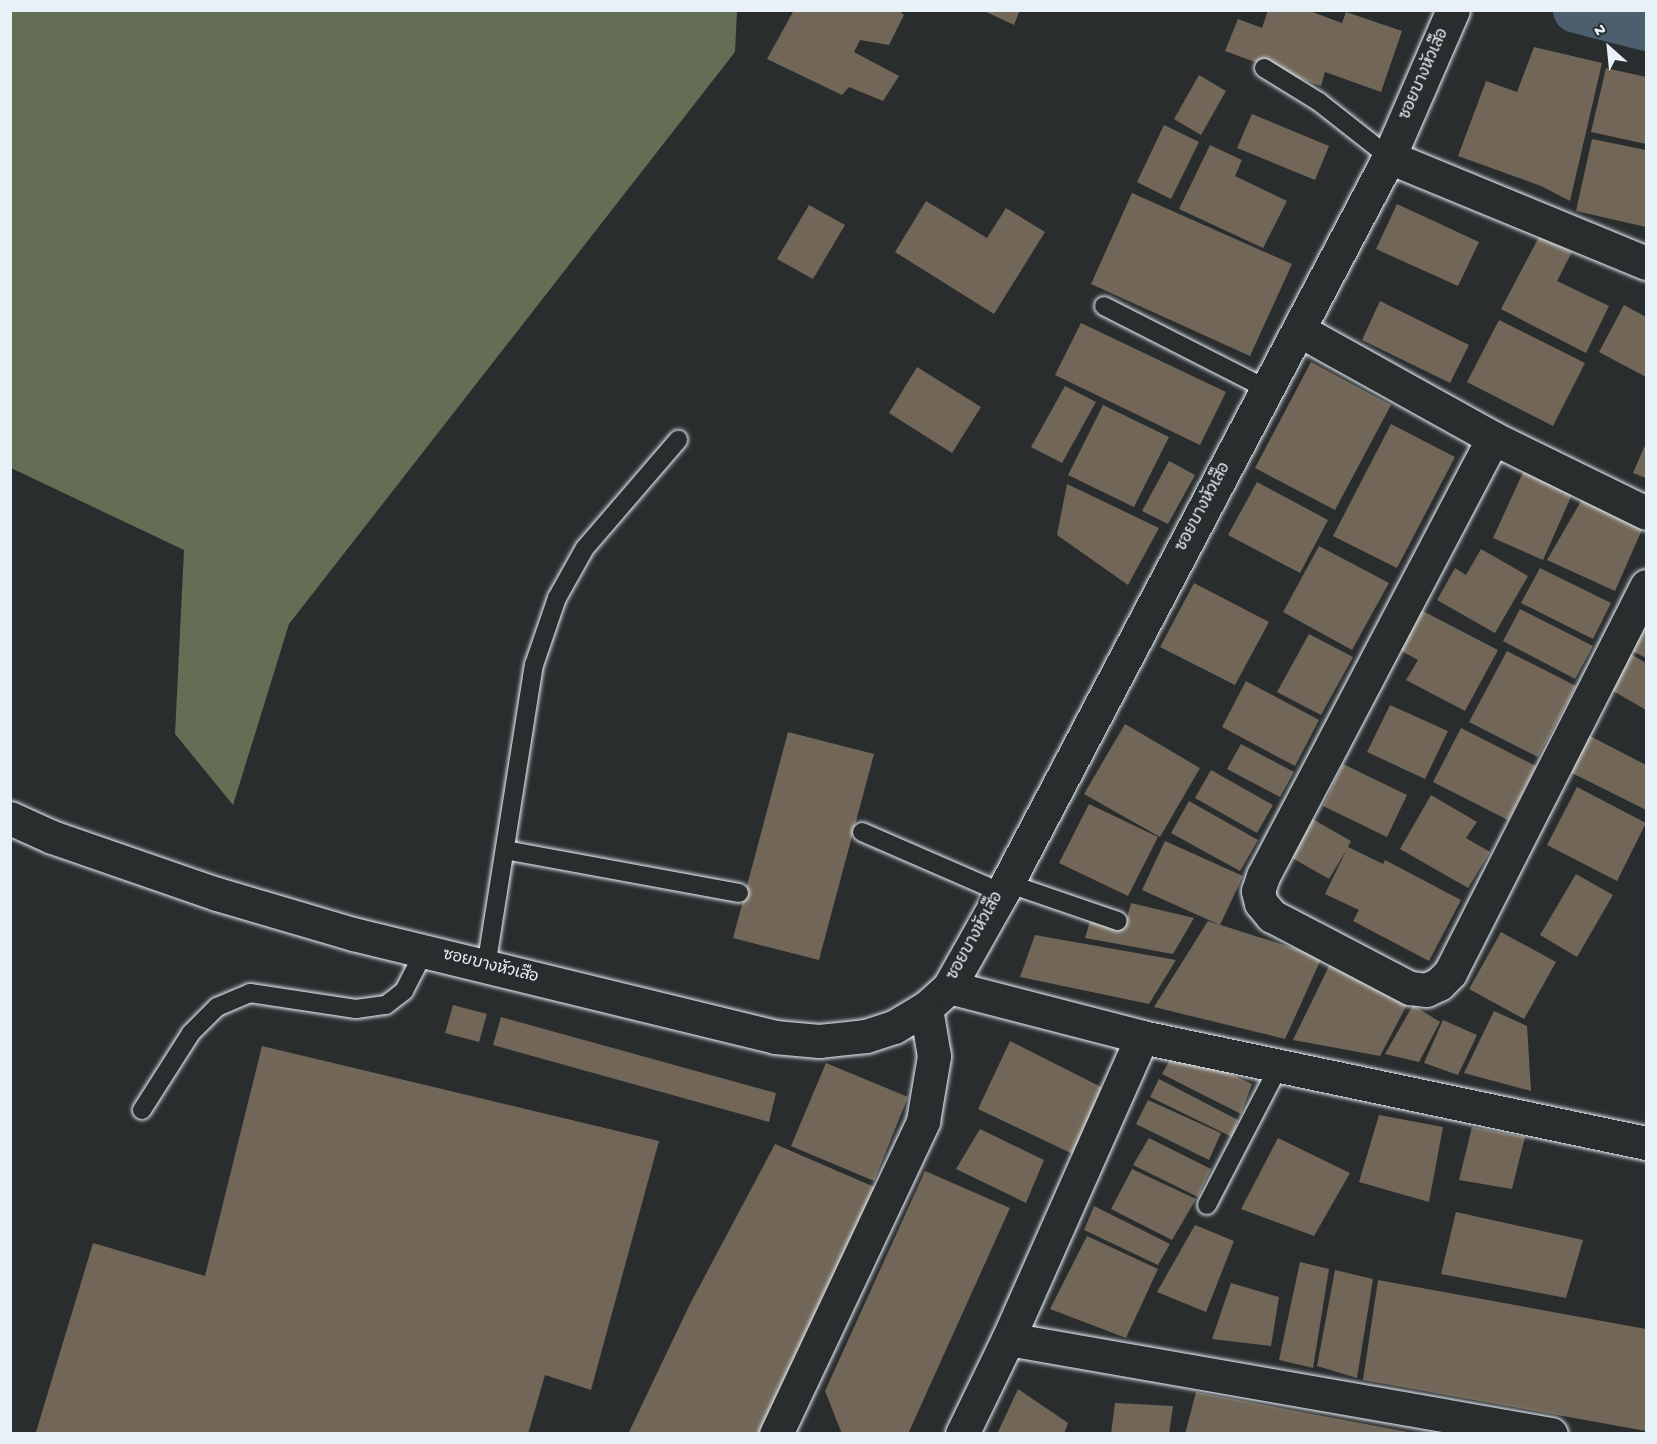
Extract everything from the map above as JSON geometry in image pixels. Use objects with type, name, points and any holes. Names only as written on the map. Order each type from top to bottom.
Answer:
[{"type":"street","name":"ซอยบางหัวเสือ","points":[[10,819],[52,837],[217,894],[353,934],[775,1037],[819,1041],[866,1036],[894,1027],[938,998],[1005,888],[1389,156],[1449,22]]},
{"type":"street","points":[[1389,156],[1647,263]]},
{"type":"street","points":[[1299,330],[1494,438],[1647,513]]},
{"type":"street","points":[[1494,438],[1263,876],[1258,891],[1261,903],[1272,916],[1410,988],[1426,990],[1439,984],[1450,973],[1647,586]]},
{"type":"street","points":[[776,1434],[923,1121],[934,1056],[938,998],[1142,1037],[1647,1143]]},
{"type":"street","points":[[962,1434],[1008,1339],[1142,1037]]},
{"type":"street","points":[[1008,1339],[1551,1434]]},
{"type":"lane","points":[[1264,68],[1319,102],[1389,156]]},
{"type":"lane","points":[[1104,306],[1267,389]]},
{"type":"lane","points":[[486,967],[534,665],[557,598],[585,548],[678,440]]},
{"type":"lane","points":[[862,832],[1005,888],[1118,921]]},
{"type":"lane","points":[[505,850],[739,893]]},
{"type":"lane","points":[[142,1110],[190,1034],[217,1007],[250,993],[356,1009],[386,1005],[404,991],[424,952]]},
{"type":"lane","points":[[1208,1205],[1279,1066]]},
{"type":"green space","points":[[11,10],[737,11],[735,52],[289,624],[233,805],[175,734],[184,550],[11,468]]},
{"type":"building","points":[[794,10],[899,10],[904,15],[889,45],[860,40],[854,52],[899,76],[883,101],[849,87],[842,95],[767,59]]},
{"type":"building","points":[[982,10],[1020,10],[1014,25]]},
{"type":"building","points":[[1268,10],[1307,10],[1342,23],[1346,12],[1402,31],[1381,92],[1325,72],[1321,86],[1225,51],[1238,19],[1262,28]]},
{"type":"building","points":[[1534,47],[1602,63],[1570,201],[1541,186],[1458,156],[1486,81],[1517,92]]},
{"type":"building","points":[[1606,68],[1646,77],[1646,144],[1591,132]]},
{"type":"building","points":[[1199,75],[1226,91],[1201,135],[1174,119]]},
{"type":"building","points":[[1252,114],[1329,146],[1315,180],[1237,148]]},
{"type":"building","points":[[1164,125],[1199,142],[1171,199],[1137,182]]},
{"type":"building","points":[[1592,139],[1646,150],[1646,227],[1576,211]]},
{"type":"building","points":[[1210,145],[1242,160],[1235,176],[1287,201],[1263,248],[1179,209]]},
{"type":"building","points":[[1132,193],[1292,264],[1250,356],[1091,284]]},
{"type":"building","points":[[926,201],[987,238],[1006,208],[1045,232],[994,314],[895,252]]},
{"type":"building","points":[[1397,204],[1479,242],[1458,286],[1376,249]]},
{"type":"building","points":[[809,205],[845,225],[813,279],[777,259]]},
{"type":"building","points":[[1540,235],[1572,252],[1557,281],[1609,306],[1586,353],[1501,309]]},
{"type":"building","points":[[1380,301],[1469,345],[1450,383],[1362,340]]},
{"type":"building","points":[[1624,305],[1646,317],[1646,377],[1599,352]]},
{"type":"building","points":[[1499,320],[1585,363],[1553,426],[1467,382]]},
{"type":"building","points":[[1081,323],[1226,392],[1200,445],[1055,375]]},
{"type":"building","points":[[1311,362],[1391,405],[1335,510],[1255,468]]},
{"type":"building","points":[[917,367],[981,407],[952,453],[889,413]]},
{"type":"building","points":[[1065,386],[1096,402],[1062,463],[1031,447]]},
{"type":"building","points":[[1103,405],[1169,437],[1134,507],[1068,475]]},
{"type":"building","points":[[1391,424],[1455,457],[1397,568],[1333,536]]},
{"type":"building","points":[[1646,443],[1646,478],[1633,473]]},
{"type":"building","points":[[1169,461],[1195,475],[1168,524],[1142,511]]},
{"type":"building","points":[[1525,468],[1574,490],[1543,560],[1493,538]]},
{"type":"building","points":[[1257,482],[1328,520],[1300,573],[1228,535]]},
{"type":"building","points":[[1067,484],[1159,528],[1128,585],[1057,535]]},
{"type":"building","points":[[1584,496],[1644,525],[1615,591],[1547,560]]},
{"type":"building","points":[[1319,546],[1389,583],[1352,650],[1283,612]]},
{"type":"building","points":[[1481,549],[1528,576],[1495,633],[1437,600],[1455,568],[1466,575]]},
{"type":"building","points":[[1540,568],[1611,603],[1593,639],[1521,603]]},
{"type":"building","points":[[1194,583],[1269,622],[1235,685],[1160,647]]},
{"type":"building","points":[[1417,608],[1498,650],[1465,711],[1406,680],[1418,660],[1396,648]]},
{"type":"building","points":[[1520,609],[1593,646],[1575,679],[1503,641]]},
{"type":"building","points":[[1646,619],[1646,658],[1630,650]]},
{"type":"building","points":[[1309,634],[1353,657],[1321,715],[1277,692]]},
{"type":"building","points":[[1507,651],[1576,686],[1538,757],[1469,722]]},
{"type":"building","points":[[1629,653],[1646,663],[1646,710],[1608,688]]},
{"type":"building","points":[[1246,681],[1319,720],[1295,766],[1222,727]]},
{"type":"building","points":[[1390,705],[1448,731],[1425,779],[1367,752]]},
{"type":"building","points":[[1125,724],[1200,768],[1160,837],[1084,794]]},
{"type":"building","points":[[1461,728],[1536,766],[1508,820],[1433,782]]},
{"type":"building","points":[[788,732],[874,754],[819,960],[733,938]]},
{"type":"building","points":[[1588,735],[1646,765],[1646,810],[1570,772]]},
{"type":"building","points":[[1241,744],[1294,772],[1280,797],[1227,769]]},
{"type":"building","points":[[1343,764],[1407,795],[1387,837],[1323,806]]},
{"type":"building","points":[[1211,770],[1273,805],[1257,833],[1195,798]]},
{"type":"building","points":[[1577,787],[1646,823],[1617,881],[1547,845]]},
{"type":"building","points":[[1431,795],[1477,822],[1466,838],[1490,852],[1468,888],[1400,849]]},
{"type":"building","points":[[1189,801],[1258,840],[1240,871],[1171,833]]},
{"type":"building","points":[[1089,804],[1158,837],[1128,896],[1059,863]]},
{"type":"building","points":[[1309,817],[1351,841],[1348,847],[1383,864],[1385,860],[1461,900],[1429,961],[1353,921],[1359,910],[1325,894],[1346,851],[1329,879],[1287,855]]},
{"type":"building","points":[[1165,841],[1243,876],[1220,925],[1142,890]]},
{"type":"building","points":[[1576,874],[1613,895],[1577,957],[1540,935]]},
{"type":"building","points":[[1131,903],[1194,918],[1173,954],[1085,938],[1090,921],[1124,929]]},
{"type":"building","points":[[1208,921],[1322,957],[1285,1039],[1154,1007]]},
{"type":"building","points":[[1501,932],[1556,962],[1524,1019],[1469,989]]},
{"type":"building","points":[[1035,935],[1176,960],[1149,1004],[1020,977]]},
{"type":"building","points":[[1333,958],[1408,1003],[1380,1056],[1293,1040]]},
{"type":"building","points":[[453,1005],[487,1014],[479,1042],[445,1033]]},
{"type":"building","points":[[1413,1005],[1440,1022],[1419,1062],[1385,1054]]},
{"type":"building","points":[[1494,1011],[1527,1026],[1531,1091],[1464,1073]]},
{"type":"building","points":[[501,1017],[776,1093],[769,1122],[493,1045]]},
{"type":"building","points":[[1443,1020],[1477,1035],[1458,1075],[1424,1063]]},
{"type":"building","points":[[1010,1041],[1105,1089],[1075,1155],[978,1109]]},
{"type":"building","points":[[262,1046],[659,1141],[591,1390],[545,1375],[528,1434],[36,1432],[93,1243],[205,1276]]},
{"type":"building","points":[[1176,1049],[1252,1084],[1241,1114],[1162,1074]]},
{"type":"building","points":[[826,1063],[908,1097],[874,1181],[791,1146]]},
{"type":"building","points":[[1159,1079],[1238,1120],[1232,1137],[1150,1097]]},
{"type":"building","points":[[1148,1100],[1221,1133],[1209,1160],[1136,1124]]},
{"type":"building","points":[[1379,1115],[1443,1127],[1429,1202],[1359,1182]]},
{"type":"building","points":[[1472,1127],[1525,1137],[1512,1189],[1459,1180]]},
{"type":"building","points":[[980,1129],[1044,1160],[1026,1203],[956,1169]]},
{"type":"building","points":[[1149,1138],[1211,1169],[1198,1197],[1133,1165]]},
{"type":"building","points":[[1278,1138],[1350,1173],[1314,1236],[1241,1209]]},
{"type":"building","points":[[775,1144],[879,1189],[769,1434],[628,1434],[690,1304]]},
{"type":"building","points":[[1132,1169],[1196,1199],[1172,1240],[1111,1209]]},
{"type":"building","points":[[925,1171],[1010,1208],[908,1434],[842,1434],[825,1391]]},
{"type":"building","points":[[1094,1206],[1170,1244],[1158,1265],[1084,1230]]},
{"type":"building","points":[[1456,1212],[1583,1240],[1566,1298],[1441,1274]]},
{"type":"building","points":[[1195,1225],[1234,1241],[1206,1312],[1157,1292]]},
{"type":"building","points":[[1087,1236],[1158,1269],[1126,1338],[1050,1309]]},
{"type":"building","points":[[1300,1262],[1329,1269],[1313,1368],[1279,1360]]},
{"type":"building","points":[[1335,1270],[1373,1279],[1357,1378],[1317,1366]]},
{"type":"building","points":[[1378,1280],[1646,1329],[1646,1431],[1363,1380]]},
{"type":"building","points":[[1231,1283],[1279,1297],[1271,1346],[1212,1339]]},
{"type":"building","points":[[1018,1389],[1068,1423],[1064,1434],[997,1434]]},
{"type":"building","points":[[1196,1392],[1408,1432],[1408,1434],[1185,1434]]},
{"type":"building","points":[[1115,1403],[1173,1406],[1169,1434],[1111,1434]]},
{"type":"waterway","points":[[1575,10],[1646,28]]}]
